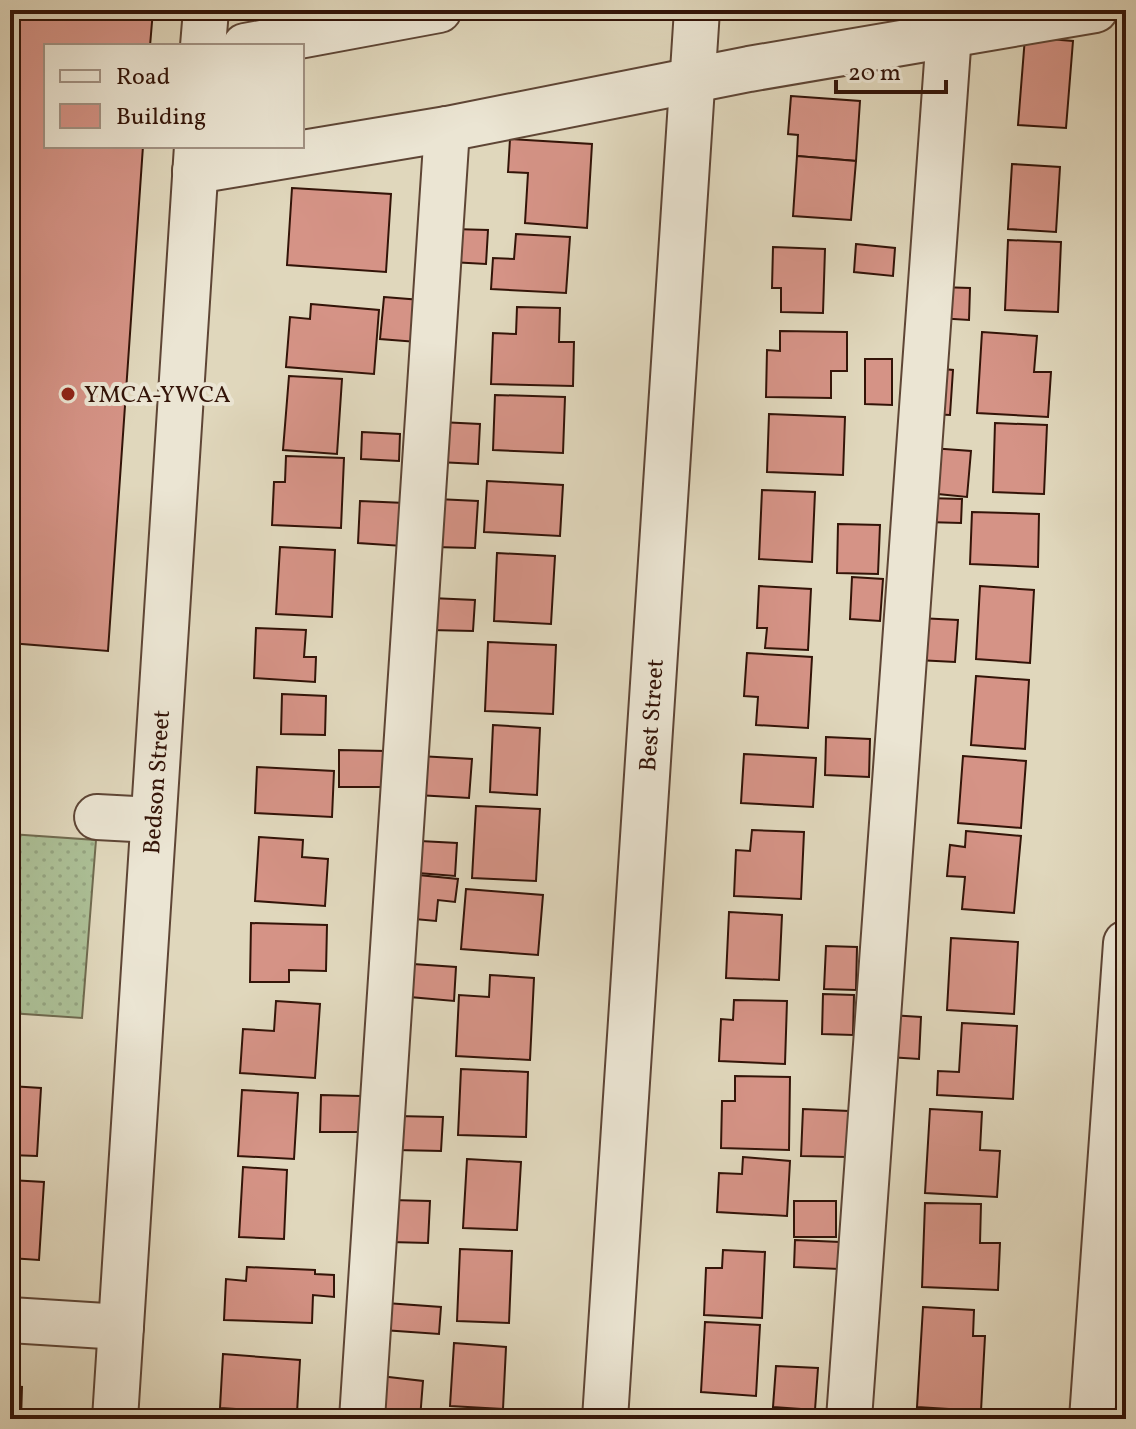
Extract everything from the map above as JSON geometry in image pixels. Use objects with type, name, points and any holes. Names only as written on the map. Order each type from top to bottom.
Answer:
[{"type":"street","points":[[203,44],[206,10]]},
{"type":"street","points":[[254,44],[390,14],[439,10]]},
{"type":"street","name":"Best Street","points":[[605,1419],[697,10]]},
{"type":"street","points":[[304,146],[447,129],[693,79],[1095,10]]},
{"type":"street","points":[[849,1419],[949,34]]},
{"type":"street","points":[[362,1419],[447,129]]},
{"type":"street","points":[[196,158],[283,148]]},
{"type":"street","name":"Bedson Street","points":[[115,1419],[196,158]]},
{"type":"street","points":[[97,817],[153,820]]},
{"type":"street","points":[[1092,1419],[1126,943]]},
{"type":"street","points":[[10,1320],[121,1327]]},
{"type":"green space","points":[[10,834],[96,840],[82,1018],[10,1013]]},
{"type":"building","name":"YMCA-YWCA","points":[[10,10],[153,10],[150,44],[44,44],[44,148],[143,148],[108,651],[10,643]]},
{"type":"building","points":[[1025,37],[1073,41],[1066,128],[1018,125]]},
{"type":"building","points":[[791,96],[860,101],[856,161],[797,156],[798,135],[788,134]]},
{"type":"building","points":[[510,139],[592,144],[587,228],[525,223],[528,173],[508,172]]},
{"type":"building","points":[[797,156],[856,161],[851,220],[793,216]]},
{"type":"building","points":[[1012,164],[1060,167],[1056,232],[1008,229]]},
{"type":"building","points":[[292,188],[391,194],[386,272],[287,265]]},
{"type":"building","points":[[453,229],[488,230],[486,264],[451,262]]},
{"type":"building","points":[[516,234],[570,237],[566,293],[491,289],[493,258],[514,259]]},
{"type":"building","points":[[1008,240],[1061,242],[1058,312],[1005,310]]},
{"type":"building","points":[[856,244],[895,248],[893,276],[854,272]]},
{"type":"building","points":[[773,247],[825,249],[823,313],[781,312],[781,288],[772,288]]},
{"type":"building","points":[[939,287],[970,288],[969,320],[938,318]]},
{"type":"building","points":[[384,297],[421,300],[417,342],[380,339]]},
{"type":"building","points":[[311,304],[379,310],[374,374],[286,367],[290,317],[310,319]]},
{"type":"building","points":[[517,307],[560,308],[559,342],[574,342],[573,386],[491,384],[493,333],[516,334]]},
{"type":"building","points":[[780,331],[847,332],[847,371],[831,371],[831,398],[766,397],[767,350],[780,351]]},
{"type":"building","points":[[982,332],[1037,336],[1034,372],[1051,372],[1048,417],[977,413]]},
{"type":"building","points":[[865,359],[892,359],[892,405],[865,404]]},
{"type":"building","points":[[933,368],[953,370],[950,415],[930,414]]},
{"type":"building","points":[[289,376],[342,379],[337,454],[283,450]]},
{"type":"building","points":[[495,395],[565,397],[563,453],[493,450]]},
{"type":"building","points":[[769,414],[845,417],[843,475],[767,472]]},
{"type":"building","points":[[440,422],[480,424],[478,464],[438,462]]},
{"type":"building","points":[[995,423],[1047,425],[1044,494],[993,492]]},
{"type":"building","points":[[362,432],[400,434],[399,461],[361,459]]},
{"type":"building","points":[[931,448],[971,451],[967,497],[928,493]]},
{"type":"building","points":[[286,456],[344,458],[341,528],[272,525],[274,482],[285,482]]},
{"type":"building","points":[[487,481],[563,485],[560,536],[484,532]]},
{"type":"building","points":[[762,490],[815,492],[812,562],[759,559]]},
{"type":"building","points":[[927,498],[962,499],[961,523],[926,522]]},
{"type":"building","points":[[437,499],[478,501],[475,548],[434,547]]},
{"type":"building","points":[[360,501],[405,503],[403,546],[358,543]]},
{"type":"building","points":[[972,512],[1039,514],[1038,567],[970,564]]},
{"type":"building","points":[[838,524],[880,525],[878,574],[837,573]]},
{"type":"building","points":[[280,547],[335,550],[332,617],[276,614]]},
{"type":"building","points":[[497,553],[555,556],[551,624],[494,621]]},
{"type":"building","points":[[852,577],[883,579],[880,621],[850,619]]},
{"type":"building","points":[[759,586],[811,589],[808,650],[765,648],[767,628],[757,628]]},
{"type":"building","points":[[980,586],[1034,590],[1030,663],[976,659]]},
{"type":"building","points":[[431,598],[475,600],[473,631],[430,630]]},
{"type":"building","points":[[919,618],[958,620],[955,662],[917,660]]},
{"type":"building","points":[[256,628],[306,630],[304,657],[316,657],[315,682],[254,678]]},
{"type":"building","points":[[488,642],[556,645],[553,714],[485,711]]},
{"type":"building","points":[[747,653],[812,657],[808,728],[756,725],[758,697],[744,696]]},
{"type":"building","points":[[976,676],[1029,680],[1025,749],[971,745]]},
{"type":"building","points":[[282,694],[326,696],[325,735],[281,734]]},
{"type":"building","points":[[493,725],[540,728],[537,795],[490,792]]},
{"type":"building","points":[[826,737],[870,739],[869,777],[825,775]]},
{"type":"building","points":[[339,750],[386,751],[385,787],[339,787]]},
{"type":"building","points":[[744,754],[816,758],[813,807],[741,803]]},
{"type":"building","points":[[419,756],[472,759],[469,798],[417,795]]},
{"type":"building","points":[[963,756],[1026,761],[1021,828],[958,823]]},
{"type":"building","points":[[257,767],[334,771],[332,817],[255,813]]},
{"type":"building","points":[[476,806],[540,809],[536,881],[472,878]]},
{"type":"building","points":[[752,830],[804,832],[801,899],[734,896],[736,850],[750,851]]},
{"type":"building","points":[[966,831],[1021,836],[1014,913],[962,909],[965,877],[947,876],[950,845],[965,847]]},
{"type":"building","points":[[259,837],[303,840],[302,857],[328,859],[325,906],[255,901]]},
{"type":"building","points":[[420,841],[457,843],[455,876],[418,873]]},
{"type":"building","points":[[408,874],[458,879],[455,902],[438,900],[436,921],[404,918]]},
{"type":"building","points":[[466,889],[543,895],[538,955],[461,949]]},
{"type":"building","points":[[729,912],[782,915],[779,980],[726,978]]},
{"type":"building","points":[[251,923],[327,925],[326,971],[289,970],[289,982],[250,982]]},
{"type":"building","points":[[951,938],[1018,942],[1014,1014],[947,1010]]},
{"type":"building","points":[[826,946],[857,947],[856,990],[824,989]]},
{"type":"building","points":[[413,964],[456,967],[454,1001],[410,997]]},
{"type":"building","points":[[490,975],[534,978],[530,1060],[456,1056],[459,995],[489,997]]},
{"type":"building","points":[[823,994],[854,995],[853,1035],[822,1034]]},
{"type":"building","points":[[734,1000],[787,1001],[785,1064],[719,1061],[721,1019],[733,1020]]},
{"type":"building","points":[[276,1001],[320,1004],[315,1078],[240,1073],[243,1029],[274,1031]]},
{"type":"building","points":[[890,1015],[921,1017],[919,1059],[888,1057]]},
{"type":"building","points":[[962,1023],[1017,1026],[1013,1099],[937,1095],[938,1071],[959,1072]]},
{"type":"building","points":[[461,1069],[528,1072],[526,1137],[458,1135]]},
{"type":"building","points":[[735,1076],[790,1077],[789,1150],[721,1148],[722,1101],[735,1101]]},
{"type":"building","points":[[10,1086],[41,1088],[37,1156],[10,1155]]},
{"type":"building","points":[[242,1090],[298,1093],[294,1159],[238,1156]]},
{"type":"building","points":[[321,1095],[361,1096],[360,1132],[320,1132]]},
{"type":"building","points":[[803,1109],[849,1111],[847,1157],[801,1156]]},
{"type":"building","points":[[930,1109],[982,1112],[980,1150],[1000,1151],[997,1197],[925,1193]]},
{"type":"building","points":[[397,1116],[443,1117],[441,1151],[396,1150]]},
{"type":"building","points":[[743,1157],[790,1161],[787,1216],[717,1212],[719,1173],[742,1174]]},
{"type":"building","points":[[467,1159],[521,1162],[517,1230],[463,1228]]},
{"type":"building","points":[[243,1167],[287,1170],[284,1239],[239,1237]]},
{"type":"building","points":[[10,1180],[44,1182],[39,1260],[10,1258]]},
{"type":"building","points":[[391,1200],[430,1201],[428,1243],[390,1242]]},
{"type":"building","points":[[794,1201],[836,1201],[836,1237],[794,1237]]},
{"type":"building","points":[[925,1203],[981,1204],[980,1243],[1000,1243],[998,1290],[922,1287]]},
{"type":"building","points":[[795,1240],[840,1242],[839,1269],[794,1267]]},
{"type":"building","points":[[460,1249],[512,1251],[509,1323],[457,1321]]},
{"type":"building","points":[[723,1250],[765,1252],[762,1318],[704,1315],[706,1268],[722,1268]]},
{"type":"building","points":[[247,1267],[315,1270],[315,1274],[334,1275],[334,1297],[313,1295],[312,1323],[224,1320],[226,1279],[246,1281]]},
{"type":"building","points":[[386,1303],[441,1307],[439,1334],[383,1330]]},
{"type":"building","points":[[923,1307],[974,1310],[973,1336],[985,1336],[981,1411],[917,1407]]},
{"type":"building","points":[[705,1322],[760,1325],[756,1396],[701,1392]]},
{"type":"building","points":[[454,1343],[506,1347],[503,1409],[450,1406]]},
{"type":"building","points":[[223,1354],[300,1360],[297,1413],[220,1408]]},
{"type":"building","points":[[776,1366],[818,1368],[815,1410],[773,1407]]},
{"type":"building","points":[[380,1376],[423,1381],[420,1419],[382,1419]]},
{"type":"building","points":[[10,1386],[22,1387],[21,1419],[10,1419]]},
{"type":"place","name":"YMCA-YWCA","points":[[68,394]]}]
